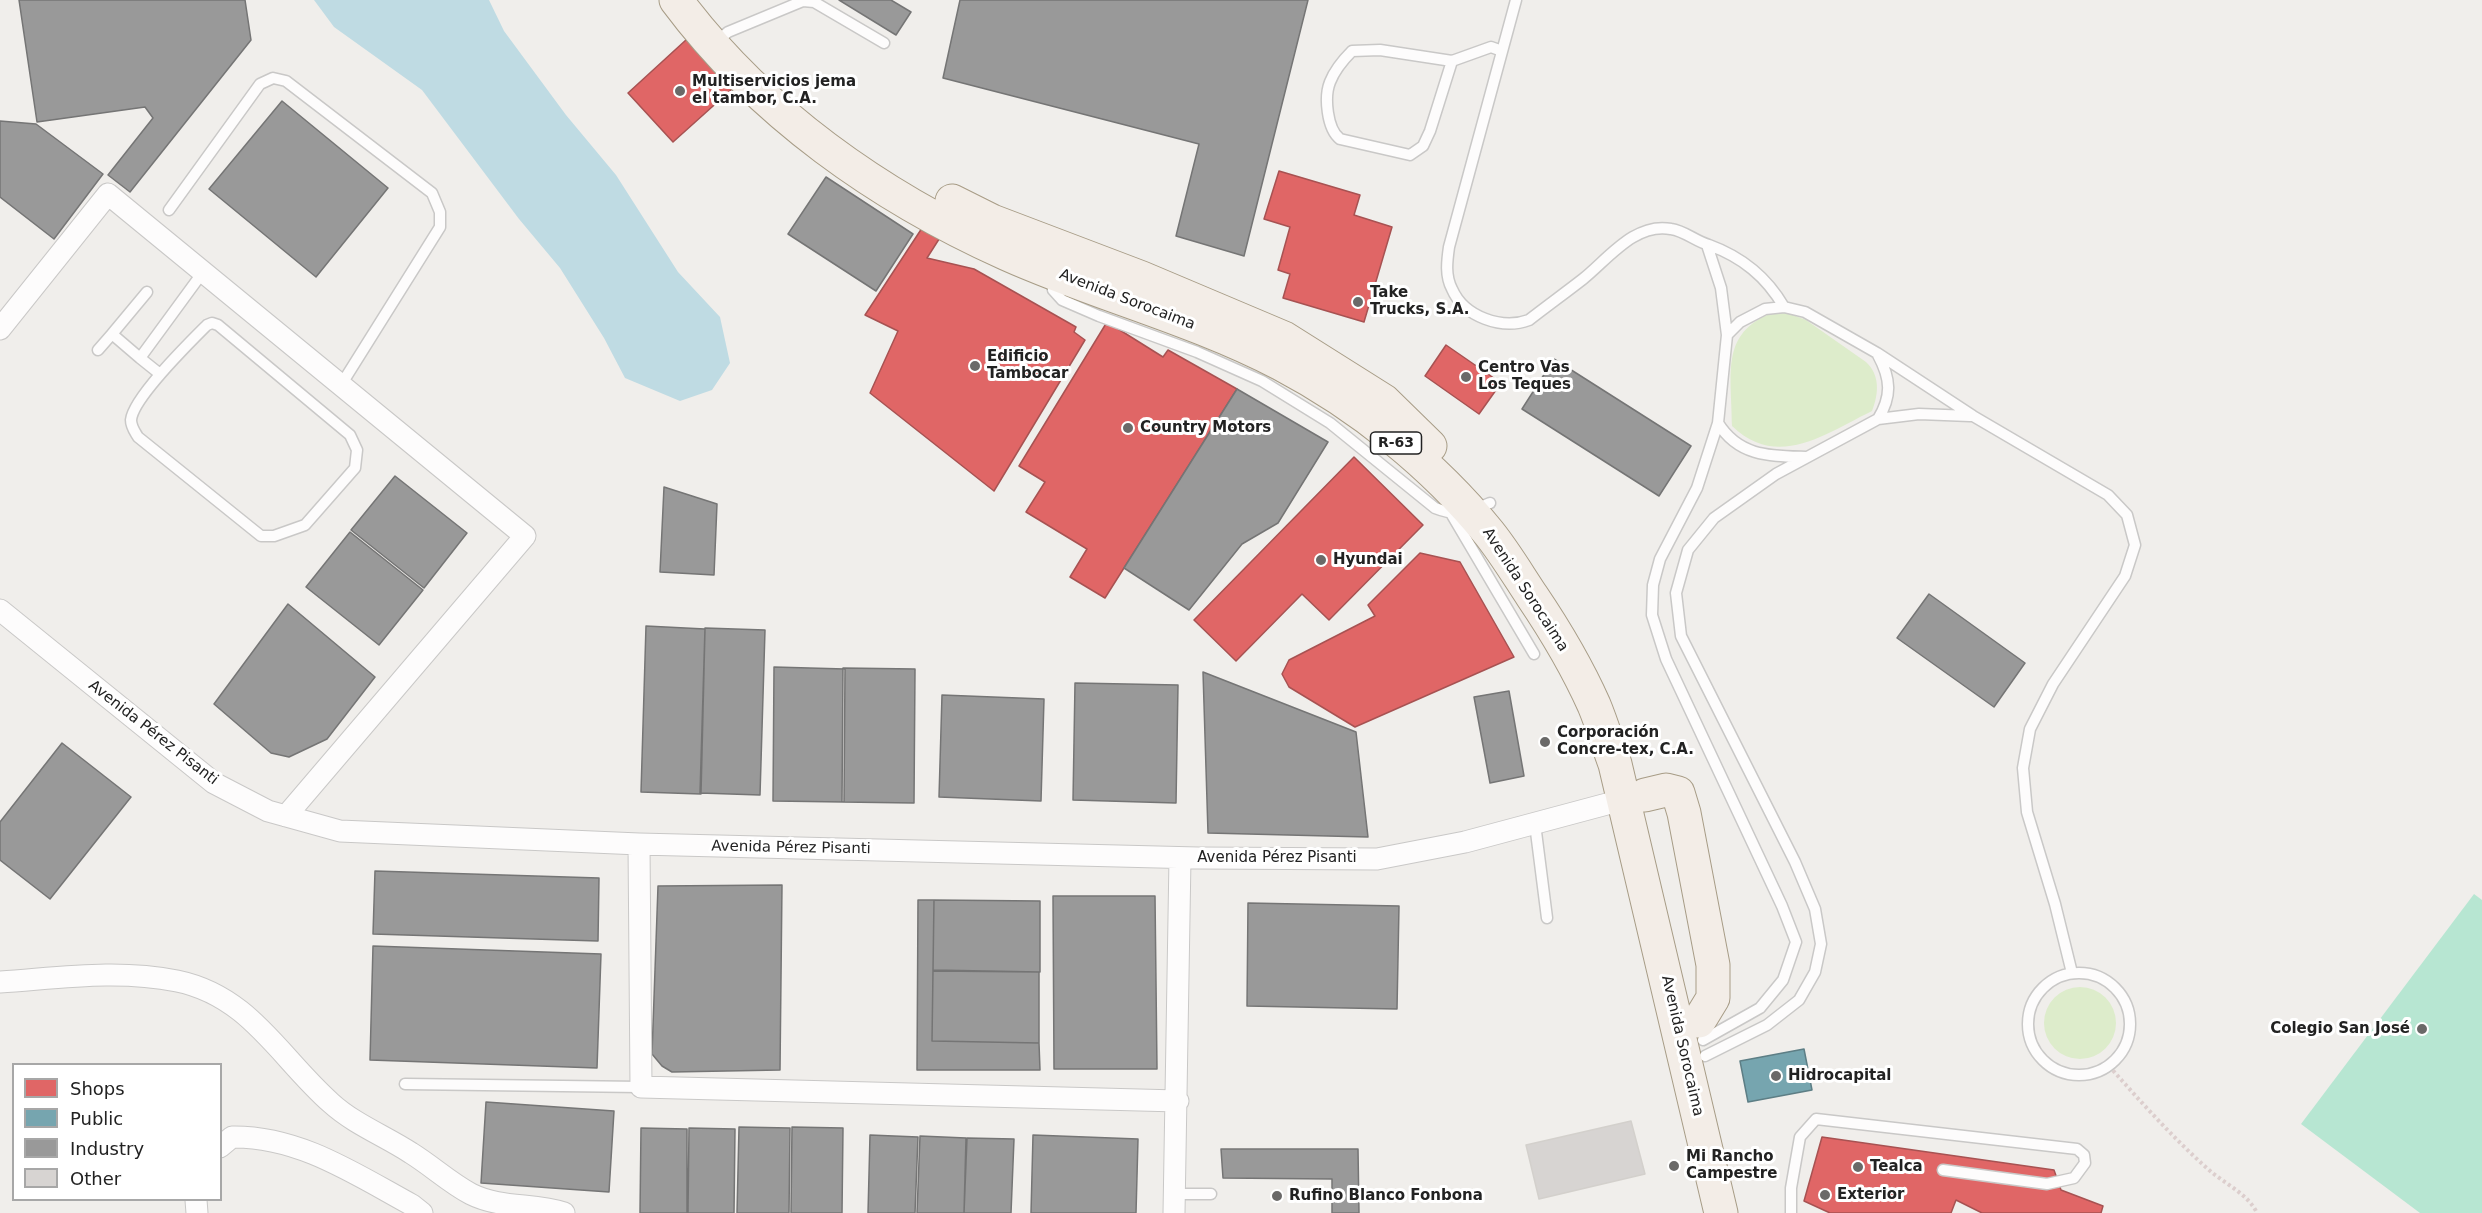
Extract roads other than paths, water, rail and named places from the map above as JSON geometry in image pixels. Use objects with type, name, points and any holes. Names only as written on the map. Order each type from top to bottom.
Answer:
[{"type":"main road","name":"Avenida Sorocaima","points":[[676,0],[720,38],[803,134],[868,167],[992,221],[1142,278],[1284,338],[1384,401],[1509,561],[1566,651],[1593,704],[1615,764],[1634,797],[1721,1213]]},
{"type":"main road","name":"Avenida Sorocaima","points":[[704,0],[720,38]]},
{"type":"main road","name":"Avenida Sorocaima","points":[[868,167],[963,232],[1008,254],[1233,342],[1326,390],[1428,469],[1471,510]]},
{"type":"main road","points":[[1634,797],[1666,790],[1678,793],[1684,813],[1713,965],[1713,998],[1702,1039]]},
{"type":"main road","name":"Avenida Sorocaima","points":[[1702,1039],[1744,1213]]},
{"type":"street","points":[[0,329],[108,194],[525,536],[286,816]]},
{"type":"street","name":"Avenida Pérez Pisanti","points":[[0,610],[214,783],[268,811],[340,831],[639,844],[1180,858],[1377,859],[1464,842],[1634,797]]},
{"type":"street","points":[[639,844],[641,1087],[1178,1101]]},
{"type":"street","points":[[1175,1204],[1180,858]]},
{"type":"street","points":[[0,982],[98,974],[133,975],[178,981],[222,998],[254,1021],[329,1102],[345,1115],[411,1153],[470,1194],[486,1201],[550,1208],[564,1213]]},
{"type":"street","points":[[222,1145],[232,1137],[251,1136],[288,1143],[316,1153],[412,1205],[422,1213]]},
{"type":"lane","points":[[1516,0],[1449,247],[1446,267],[1452,290],[1467,309],[1498,324],[1515,325],[1528,320],[1591,272],[1610,253],[1648,230],[1670,228],[1688,234],[1707,245],[1725,249],[1757,272],[1772,287],[1784,307]]},
{"type":"lane","points":[[720,38],[804,1],[814,2],[884,43]]},
{"type":"lane","points":[[1452,61],[1423,146],[1410,155],[1340,139],[1328,124],[1328,84],[1339,63],[1352,51],[1380,50],[1452,61],[1491,47],[1502,51]]},
{"type":"lane","points":[[169,210],[260,84],[273,78],[286,81],[432,193],[440,212],[440,227],[341,385]]},
{"type":"lane","points":[[1702,1039],[1766,1002],[1783,980],[1796,942],[1777,895],[1666,660],[1652,615],[1653,585],[1660,559],[1697,488],[1718,423],[1727,335],[1721,288],[1707,245]]},
{"type":"lane","points":[[140,358],[203,272]]},
{"type":"lane","points":[[98,350],[147,292]]},
{"type":"lane","points":[[1727,335],[1753,314],[1765,309],[1784,307],[1804,312],[1877,353],[1973,416],[2108,495],[2127,515],[2135,545],[2125,576],[2053,684],[2030,729],[2023,768],[2026,812],[2055,904],[2072,973]]},
{"type":"lane","points":[[207,325],[218,325],[350,435],[357,450],[355,468],[305,525],[291,532],[261,536],[138,437],[132,428],[131,418],[160,374],[207,325]]},
{"type":"lane","points":[[112,334],[160,374]]},
{"type":"lane","points":[[1877,353],[1885,368],[1888,403],[1878,419]]},
{"type":"lane","points":[[1702,1039],[1767,1025],[1799,1000],[1815,972],[1821,944],[1815,909],[1795,862],[1682,636],[1676,593],[1688,550],[1714,518],[1776,474],[1878,419],[1919,414],[1973,416]]},
{"type":"lane","points":[[1718,423],[1733,442],[1754,453],[1775,457],[1807,457]]},
{"type":"lane","points":[[1471,510],[1533,654]]},
{"type":"lane","points":[[1535,824],[1547,918]]},
{"type":"lane","points":[[2072,973],[2089,973],[2105,979],[2118,990],[2127,1005],[2130,1022],[2128,1038],[2121,1054],[2109,1066],[2094,1073],[2077,1075],[2060,1072],[2046,1063],[2035,1050],[2029,1035],[2027,1018],[2032,1001],[2042,988],[2055,978],[2072,973]]},
{"type":"lane","points":[[405,1084],[641,1087]]},
{"type":"lane","points":[[1791,1213],[1791,1188],[1800,1137],[1816,1119],[2078,1149],[2084,1155],[2085,1163],[2074,1178],[2047,1184],[1943,1170]]},
{"type":"lane","points":[[1175,1204],[1210,1194]]},
{"type":"water","points":[[314,0],[489,0],[504,31],[566,115],[616,175],[678,272],[720,317],[730,363],[712,390],[680,401],[625,378],[604,338],[560,268],[519,219],[422,90],[334,27]]},
{"type":"place","name":"Multiservicios jema el tambor, C.A.","points":[[680,91]]},
{"type":"place","name":"Take Trucks, S.A.","points":[[1358,302]]},
{"type":"place","name":"Edificio Tambocar","points":[[975,366]]},
{"type":"place","name":"Centro Vas Los Teques","points":[[1466,377]]},
{"type":"place","name":"Country Motors","points":[[1128,428]]},
{"type":"place","name":"Hyundai","points":[[1321,560]]},
{"type":"place","name":"Corporación Concre-tex, C.A.","points":[[1545,742]]},
{"type":"place","name":"Colegio San José","points":[[2422,1029]]},
{"type":"place","name":"Hidrocapital","points":[[1776,1076]]},
{"type":"place","name":"Mi Rancho Campestre","points":[[1674,1166]]},
{"type":"place","name":"Tealca","points":[[1858,1167]]},
{"type":"place","name":"Exterior","points":[[1825,1195]]},
{"type":"place","name":"Rufino Blanco Fonbona","points":[[1277,1196]]}]
